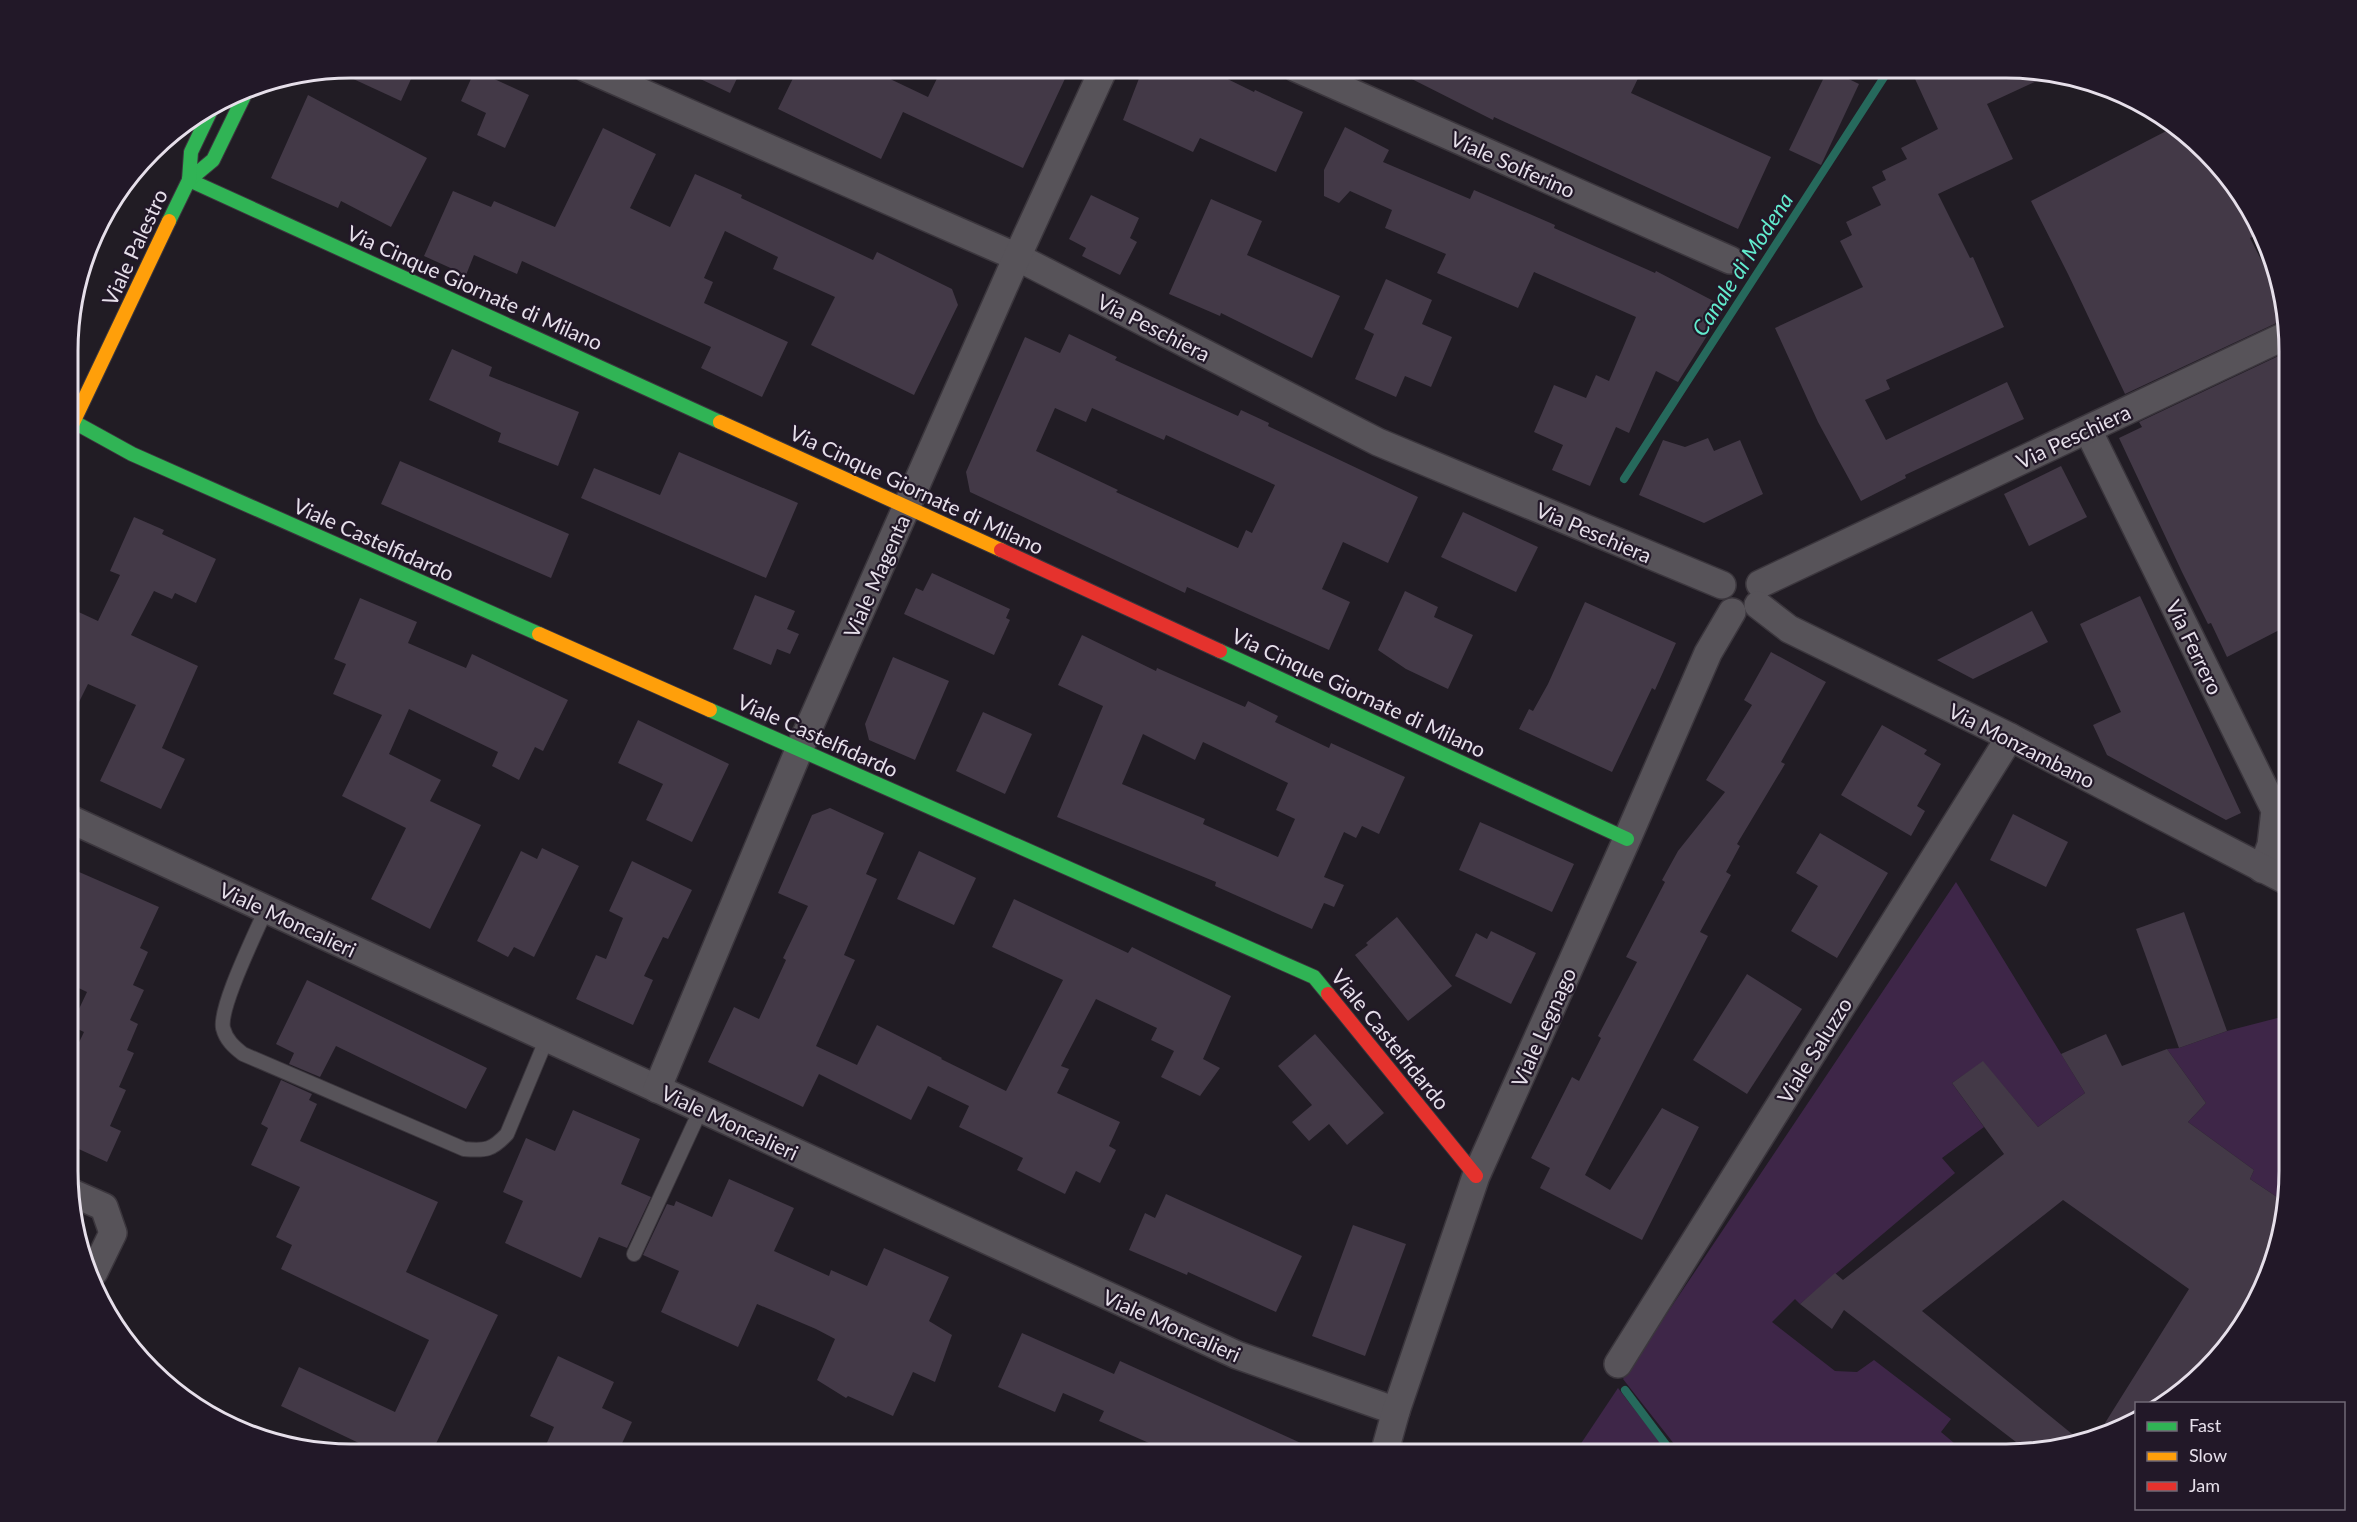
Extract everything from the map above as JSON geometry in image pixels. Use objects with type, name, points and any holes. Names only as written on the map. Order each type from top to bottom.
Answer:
[{"type":"street","name":"Via Peschiera","points":[[609,78],[1017,257],[1378,442],[1722,585]]},
{"type":"street","name":"Viale Magenta","points":[[657,1089],[799,750],[1017,257],[1099,78]]},
{"type":"street","name":"Viale Solferino","points":[[1319,78],[1730,260]]},
{"type":"street","name":"Viale Palestro","points":[[189,180],[213,159],[241,101]]},
{"type":"street","name":"Viale Palestro","points":[[78,412],[189,180],[191,152],[206,120]]},
{"type":"street","name":"Via Cinque Giornate di Milano","points":[[189,180],[907,507],[1627,839]]},
{"type":"street","name":"Via Peschiera","points":[[1732,612],[1747,613],[1759,594],[2088,429],[2278,339]]},
{"type":"street","name":"Viale Castelfidardo","points":[[78,428],[132,454],[1314,977],[1476,1176]]},
{"type":"street","name":"Via Ferrero","points":[[2088,429],[2275,810],[2271,845],[2262,869]]},
{"type":"street","points":[[1732,612],[1721,599],[1722,585],[1727,578],[1739,572],[1750,574],[1759,594]]},
{"type":"street","name":"Via Monzambano","points":[[1759,594],[1789,629],[2010,737],[2279,877]]},
{"type":"street","name":"Viale Legnago","points":[[1387,1444],[1476,1176],[1627,839],[1707,652],[1732,612]]},
{"type":"street","name":"Viale Saluzzo","points":[[1618,1364],[2010,737]]},
{"type":"street","name":"Viale Moncalieri","points":[[78,823],[1237,1355],[1396,1411]]},
{"type":"street","points":[[79,1196],[104,1207],[112,1233],[96,1268]]},
{"type":"lane","points":[[266,909],[225,1007],[223,1028],[230,1043],[243,1054],[464,1149],[482,1151],[495,1146],[507,1134],[547,1038]]},
{"type":"lane","points":[[634,1254],[701,1109]]},
{"type":"shaded area","points":[[1956,882],[2085,1093],[2038,1127],[1983,1062],[1952,1083],[1984,1127],[1942,1158],[1955,1173],[1800,1304],[1795,1299],[1772,1322],[1835,1371],[1857,1372],[1874,1360],[1951,1419],[1941,1432],[1955,1444],[1674,1444],[1623,1379]]},
{"type":"shaded area","points":[[2279,1018],[2278,1197],[2250,1179],[2254,1170],[2188,1122],[2206,1103],[2167,1049],[2179,1048],[2227,1031]]},
{"type":"shaded area","points":[[1618,1388],[1661,1444],[1581,1444]]},
{"type":"building","points":[[351,78],[411,78],[401,101]]},
{"type":"building","points":[[471,78],[492,78],[529,95],[505,148],[477,135],[486,113],[461,101]]},
{"type":"building","points":[[698,78],[737,78],[730,93]]},
{"type":"building","points":[[793,78],[888,78],[928,97],[937,78],[1065,78],[1023,168],[903,112],[881,159],[778,109]]},
{"type":"building","points":[[1139,78],[1225,78],[1303,112],[1276,172],[1200,138],[1193,152],[1123,120]]},
{"type":"building","points":[[1410,78],[1638,78],[1631,93],[1771,157],[1738,229],[1494,117],[1493,120]]},
{"type":"building","points":[[1824,78],[1847,78],[1859,84],[1821,165],[1789,150]]},
{"type":"building","points":[[1915,78],[2039,80],[1987,104],[2013,159],[1938,194],[1970,258],[1973,257],[2004,327],[1886,380],[1890,389],[1865,400],[1886,440],[2007,382],[2024,419],[1905,475],[1906,478],[1861,501],[1818,422],[1775,328],[1863,287],[1840,241],[1852,235],[1846,222],[1881,205],[1872,187],[1886,180],[1882,171],[1907,159],[1901,148],[1938,129]]},
{"type":"building","points":[[308,95],[427,158],[391,227],[341,201],[338,208],[271,178]]},
{"type":"building","points":[[1345,127],[1389,150],[1383,162],[1470,199],[1474,190],[1555,225],[1554,228],[1655,273],[1656,271],[1725,307],[1678,382],[1656,371],[1629,433],[1616,427],[1590,486],[1552,470],[1563,445],[1534,432],[1554,385],[1586,398],[1596,375],[1609,381],[1636,317],[1534,272],[1518,308],[1437,273],[1446,254],[1385,228],[1392,210],[1350,191],[1339,203],[1324,196],[1324,170]]},
{"type":"building","points":[[603,128],[656,154],[630,208],[670,227],[695,174],[873,260],[877,252],[952,289],[958,305],[914,395],[811,345],[835,297],[773,269],[778,257],[725,231],[704,278],[713,282],[704,303],[788,342],[762,397],[701,368],[711,347],[522,261],[517,274],[474,255],[466,275],[424,256],[453,191],[491,207],[494,201],[555,227]]},
{"type":"building","points":[[2167,131],[2199,158],[2223,185],[2251,230],[2254,236],[2250,238],[2270,280],[2277,323],[2125,394],[2031,201]]},
{"type":"building","points":[[1091,195],[1139,218],[1130,238],[1137,242],[1120,275],[1082,256],[1086,248],[1069,239]]},
{"type":"building","points":[[1211,199],[1262,221],[1247,255],[1340,296],[1312,358],[1221,313],[1220,316],[1169,294]]},
{"type":"building","points":[[1386,279],[1432,300],[1422,324],[1452,337],[1431,387],[1405,376],[1396,397],[1355,379],[1374,334],[1364,329]]},
{"type":"building","points":[[1069,334],[1117,357],[1115,360],[1238,416],[1241,410],[1269,423],[1268,426],[1418,497],[1388,563],[1343,542],[1322,589],[1350,602],[1329,650],[1187,587],[1185,593],[970,492],[966,472],[1025,337],[1060,353]],"holes":[[[1055,408],[1086,422],[1092,408],[1164,440],[1166,435],[1275,485],[1252,533],[1246,530],[1238,548],[1116,492],[1118,490],[1036,451]]]},
{"type":"building","points":[[452,349],[492,367],[489,376],[579,412],[558,466],[498,442],[501,433],[429,400]]},
{"type":"building","points":[[2279,356],[2279,630],[2227,657],[2182,572],[2119,438],[2142,427],[2139,422]]},
{"type":"building","points":[[1708,438],[1714,451],[1740,440],[1763,494],[1704,523],[1639,495],[1663,440],[1685,447]]},
{"type":"building","points":[[679,452],[798,503],[766,578],[581,498],[594,468],[660,495]]},
{"type":"building","points":[[400,461],[569,534],[551,578],[381,504]]},
{"type":"building","points":[[2061,466],[2087,517],[2029,546],[2004,494]]},
{"type":"building","points":[[1463,512],[1538,547],[1516,592],[1441,557]]},
{"type":"building","points":[[134,517],[164,530],[162,534],[216,559],[196,603],[175,593],[172,599],[154,591],[131,635],[198,666],[162,748],[185,759],[161,809],[100,781],[136,705],[88,684],[78,704],[78,612],[98,621],[120,575],[110,571]]},
{"type":"building","points":[[932,573],[1010,609],[1006,618],[1010,620],[994,655],[904,614],[916,588],[923,591]]},
{"type":"building","points":[[1405,591],[1438,607],[1434,617],[1473,635],[1448,689],[1406,669],[1378,650]]},
{"type":"building","points":[[755,595],[795,611],[787,629],[799,634],[790,654],[777,649],[771,665],[733,649]]},
{"type":"building","points":[[2140,596],[2241,813],[2226,820],[2107,755],[2093,725],[2121,712],[2080,624]]},
{"type":"building","points":[[360,598],[417,622],[408,643],[466,668],[472,654],[568,700],[543,751],[535,747],[519,780],[492,766],[498,752],[409,709],[389,754],[441,780],[430,801],[481,825],[430,929],[371,899],[406,828],[342,796],[382,715],[333,694],[346,664],[334,659]]},
{"type":"building","points":[[1585,602],[1676,643],[1655,690],[1652,688],[1612,772],[1519,729],[1529,709],[1533,711],[1548,684]]},
{"type":"building","points":[[2032,611],[2048,642],[1973,679],[1937,660]]},
{"type":"building","points":[[1082,635],[1156,671],[1157,668],[1245,707],[1248,701],[1278,716],[1275,722],[1329,748],[1331,743],[1405,777],[1379,834],[1362,826],[1356,838],[1344,832],[1324,877],[1344,885],[1334,907],[1324,903],[1312,929],[1215,886],[1216,882],[1057,817],[1103,706],[1058,685]],"holes":[[[1143,734],[1195,760],[1203,742],[1288,783],[1276,810],[1295,819],[1278,857],[1203,824],[1205,819],[1122,784]]]},
{"type":"building","points":[[1771,652],[1826,682],[1781,762],[1785,764],[1737,844],[1740,846],[1726,872],[1731,875],[1700,932],[1708,936],[1585,1175],[1610,1190],[1662,1108],[1699,1127],[1642,1240],[1540,1188],[1550,1168],[1531,1158],[1572,1077],[1579,1081],[1601,1038],[1598,1036],[1637,962],[1626,957],[1665,882],[1662,880],[1678,851],[1725,792],[1706,780],[1752,705],[1744,700]]},
{"type":"building","points":[[893,657],[949,681],[915,760],[869,740],[865,724]]},
{"type":"building","points":[[983,712],[1032,734],[1005,794],[956,771]]},
{"type":"building","points":[[638,720],[729,764],[692,842],[646,820],[663,784],[618,763]]},
{"type":"building","points":[[1882,725],[1927,750],[1924,754],[1941,764],[1917,806],[1925,811],[1911,836],[1841,795]]},
{"type":"building","points":[[830,808],[884,833],[866,874],[877,879],[844,955],[855,960],[816,1046],[857,1065],[877,1025],[1006,1091],[1063,980],[992,947],[1014,899],[1128,953],[1132,947],[1231,996],[1203,1059],[1220,1068],[1200,1096],[1161,1077],[1174,1051],[1151,1040],[1157,1028],[1096,999],[1061,1066],[1069,1069],[1057,1093],[1120,1122],[1109,1146],[1116,1150],[1100,1183],[1076,1171],[1065,1194],[1017,1170],[1023,1158],[959,1127],[969,1106],[928,1086],[911,1120],[819,1074],[803,1107],[708,1062],[734,1007],[759,1019],[786,960],[783,958],[808,906],[778,893],[812,815]]},
{"type":"building","points":[[2013,814],[2068,842],[2046,887],[1990,860]]},
{"type":"building","points":[[1480,822],[1574,864],[1552,912],[1459,870]]},
{"type":"building","points":[[1820,833],[1888,873],[1837,958],[1791,931],[1818,886],[1796,873]]},
{"type":"building","points":[[542,848],[579,866],[534,957],[514,947],[508,957],[477,941],[521,851],[537,859]]},
{"type":"building","points":[[919,851],[976,878],[954,925],[897,899]]},
{"type":"building","points":[[632,861],[692,890],[668,939],[663,937],[644,976],[653,980],[633,1025],[576,999],[596,955],[606,959],[623,918],[609,911]]},
{"type":"building","points":[[78,872],[159,907],[140,948],[148,952],[133,985],[144,990],[130,1020],[138,1024],[127,1050],[134,1053],[119,1087],[126,1090],[110,1126],[121,1131],[107,1162],[78,1149],[78,1044],[84,1032],[78,1029],[78,1011],[87,992],[78,988]]},
{"type":"building","points":[[2184,912],[2227,1031],[2179,1048],[2136,929]]},
{"type":"building","points":[[1397,917],[1452,986],[1408,1021],[1355,955]]},
{"type":"building","points":[[1491,931],[1536,953],[1511,1004],[1455,976],[1476,933],[1487,939]]},
{"type":"building","points":[[1747,974],[1802,1009],[1747,1094],[1693,1060]]},
{"type":"building","points":[[307,980],[487,1068],[466,1109],[336,1046],[320,1077],[289,1064],[294,1053],[276,1044]]},
{"type":"building","points":[[1315,1034],[1384,1113],[1347,1145],[1329,1124],[1309,1141],[1292,1122],[1312,1105],[1278,1066]]},
{"type":"building","points":[[2106,1034],[2122,1066],[2167,1049],[2206,1103],[2188,1122],[2254,1170],[2250,1179],[2278,1197],[2277,1206],[2265,1259],[2251,1292],[2223,1337],[2199,1364],[2172,1388],[2151,1402],[2135,1402],[2135,1411],[2103,1426],[2189,1289],[2063,1200],[1922,1311],[2074,1436],[2041,1442],[2018,1443],[1844,1310],[1832,1329],[1800,1304],[1835,1273],[1843,1280],[2004,1154],[1952,1083],[1983,1061],[2038,1127],[2085,1093],[2061,1054]]},
{"type":"building","points":[[281,1080],[312,1094],[309,1100],[317,1104],[300,1141],[438,1202],[406,1272],[498,1315],[436,1444],[361,1444],[281,1406],[299,1367],[395,1412],[429,1340],[281,1269],[292,1245],[276,1237],[300,1187],[251,1165],[268,1128],[261,1124]]},
{"type":"building","points":[[573,1110],[640,1139],[621,1184],[651,1197],[627,1248],[599,1237],[581,1278],[505,1243],[523,1201],[503,1192],[526,1138],[555,1151]]},
{"type":"building","points":[[729,1179],[794,1208],[774,1251],[829,1276],[831,1270],[867,1286],[884,1248],[949,1277],[929,1321],[952,1335],[935,1382],[913,1372],[893,1416],[848,1396],[846,1398],[817,1380],[835,1339],[816,1329],[757,1304],[738,1347],[661,1312],[679,1271],[643,1255],[667,1204],[674,1206],[676,1201],[712,1217]]},
{"type":"building","points":[[1166,1194],[1302,1256],[1276,1312],[1188,1272],[1187,1275],[1129,1250],[1145,1213],[1155,1218]]},
{"type":"building","points":[[1353,1225],[1406,1244],[1365,1356],[1312,1336]]},
{"type":"building","points":[[1022,1333],[1114,1374],[1120,1361],[1303,1444],[1151,1444],[1099,1421],[1104,1411],[1063,1393],[1055,1412],[998,1387]]},
{"type":"building","points":[[558,1356],[614,1382],[602,1408],[632,1422],[622,1444],[546,1444],[554,1427],[530,1416]]},
{"type":"waterway","name":"Canale di Modena","points":[[1624,479],[1884,78]]},
{"type":"waterway","points":[[1625,1390],[1666,1444]]},
{"type":"traffic: fast","points":[[189,180],[213,160],[242,101]]},
{"type":"traffic: fast","points":[[169,221],[189,180],[191,152],[206,120]]},
{"type":"traffic: fast","points":[[189,180],[720,422]]},
{"type":"traffic: fast","points":[[78,424],[132,454],[539,634]]},
{"type":"traffic: fast","points":[[1220,651],[1627,839]]},
{"type":"traffic: fast","points":[[710,710],[1314,977],[1328,994]]},
{"type":"traffic: slow","points":[[78,412],[169,221]]},
{"type":"traffic: slow","points":[[720,422],[1001,550]]},
{"type":"traffic: slow","points":[[539,634],[710,710]]},
{"type":"traffic: jam","points":[[1001,550],[1220,651]]},
{"type":"traffic: jam","points":[[1328,994],[1476,1176]]}]
